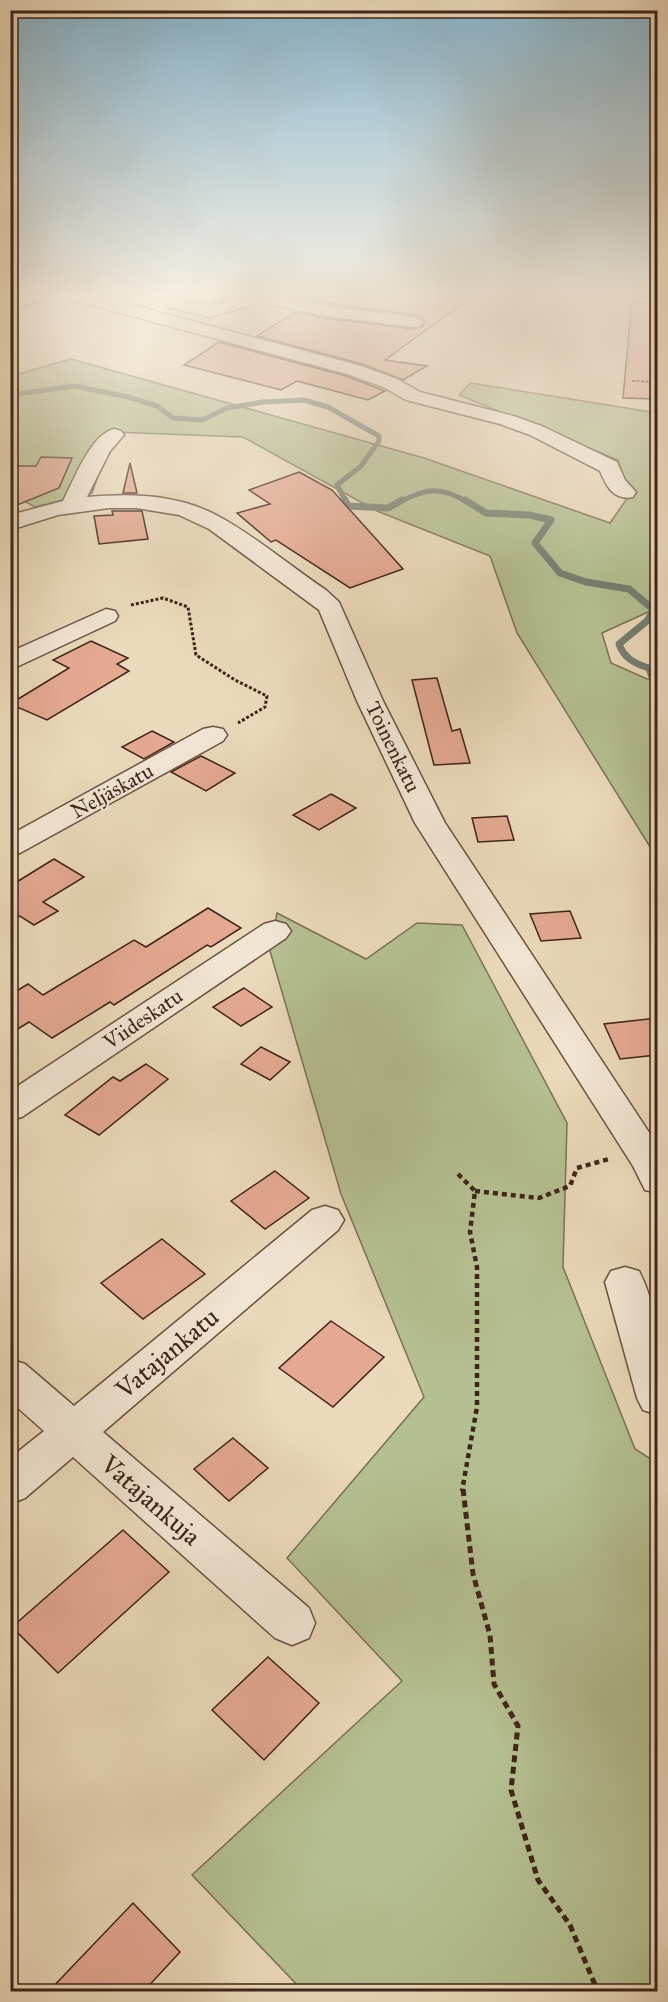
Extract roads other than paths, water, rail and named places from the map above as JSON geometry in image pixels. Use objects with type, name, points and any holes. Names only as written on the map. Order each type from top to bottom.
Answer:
[{"type":"street","points":[[401,389],[413,396],[527,427],[582,452],[609,467],[615,482],[625,492]]},
{"type":"street","points":[[72,504],[101,448],[114,435]]},
{"type":"street","name":"Toinenkatu","points":[[10,523],[37,512],[72,504],[154,502],[184,508],[208,519],[317,595],[330,607],[370,701],[430,823],[642,1151],[657,1180]]},
{"type":"street","points":[[10,662],[106,616]]},
{"type":"street","name":"Neljäskatu","points":[[10,847],[213,735]]},
{"type":"street","name":"Viideskatu","points":[[10,1108],[275,931]]},
{"type":"street","name":"Vatajankatu","points":[[10,1485],[324,1220]]},
{"type":"street","points":[[625,1282],[657,1398]]},
{"type":"street","name":"Vatajankuja","points":[[10,1376],[292,1623]]},
{"type":"waterway","points":[[10,395],[50,389]]},
{"type":"waterway","points":[[92,389],[157,406],[173,418],[202,420],[227,408],[263,402],[304,400],[328,407],[379,436],[379,441],[361,466],[337,485],[346,502]]},
{"type":"waterway","points":[[400,502],[418,494],[434,491],[449,493],[467,502]]},
{"type":"waterway","points":[[346,502],[348,506],[388,508],[402,500]]},
{"type":"waterway","points":[[465,500],[486,513],[529,515],[551,520],[535,543],[560,573],[586,582],[629,589],[654,610],[647,621],[619,644],[631,660],[649,668],[658,694]]}]
